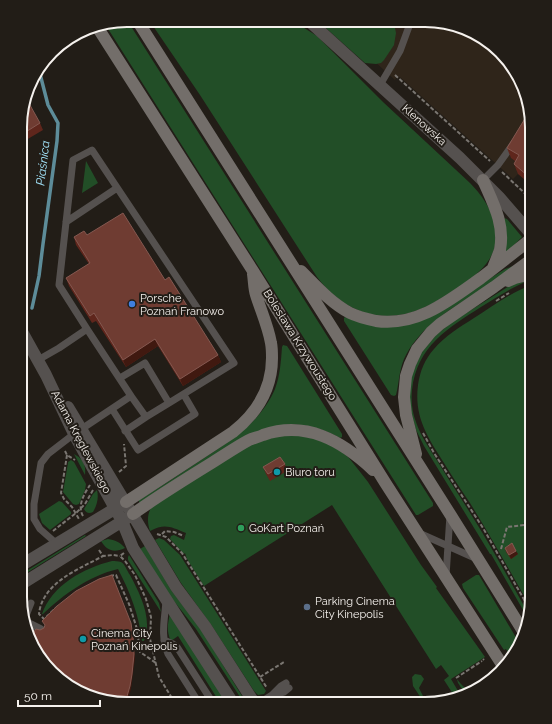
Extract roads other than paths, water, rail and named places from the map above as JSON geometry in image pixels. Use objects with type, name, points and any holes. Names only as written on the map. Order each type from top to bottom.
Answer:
[{"type":"main road","points":[[141,27],[520,627]]},
{"type":"main road","name":"Bolesława Krzywoustego","points":[[99,31],[253,271],[386,484],[501,662]]},
{"type":"main road","points":[[96,32],[103,37]]},
{"type":"main road","points":[[483,180],[497,211],[502,234],[500,251],[492,269]]},
{"type":"main road","points":[[289,260],[336,304],[351,313],[366,319],[392,322],[408,319],[448,302],[525,243]]},
{"type":"main road","points":[[420,467],[408,426],[404,405],[406,376],[413,356],[423,340],[440,324],[525,264]]},
{"type":"main road","points":[[121,505],[233,432],[243,424],[259,405],[268,386],[271,372],[272,344],[255,294],[253,271]]},
{"type":"main road","points":[[494,287],[515,278],[525,276]]},
{"type":"main road","points":[[133,514],[159,496],[250,440],[272,432],[305,430],[319,434],[341,446],[369,466],[386,484]]},
{"type":"street","name":"Klenowska","points":[[316,27],[483,180],[525,229]]},
{"type":"street","name":"Adama Kręglewskiego","points":[[27,342],[121,505]]},
{"type":"street","points":[[121,505],[133,514],[176,587],[205,626],[251,697]]},
{"type":"street","points":[[121,505],[122,521],[133,548],[229,697]]},
{"type":"street","points":[[27,562],[121,505]]},
{"type":"street","points":[[27,581],[133,514]]},
{"type":"lane","points":[[380,85],[388,69],[400,51],[407,27]]},
{"type":"lane","points":[[483,180],[496,167],[516,139]]},
{"type":"lane","points":[[125,431],[234,363],[92,150],[73,160],[59,285],[146,417]]},
{"type":"lane","points":[[66,222],[117,188]]},
{"type":"lane","points":[[38,360],[87,329]]},
{"type":"lane","points":[[120,378],[145,363],[169,403]]},
{"type":"lane","points":[[112,410],[138,450],[195,414],[184,395]]},
{"type":"lane","points":[[57,544],[40,529],[34,519],[34,504],[41,463],[48,454],[78,431],[112,410],[131,396]]},
{"type":"lane","points":[[446,577],[450,514]]},
{"type":"lane","points":[[417,532],[478,559]]},
{"type":"lane","points":[[166,598],[163,626],[164,645],[168,654],[195,697]]},
{"type":"lane","points":[[28,610],[31,603]]},
{"type":"lane","points":[[31,624],[40,629]]},
{"type":"lane","points":[[164,640],[177,647],[209,697]]},
{"type":"lane","points":[[269,697],[284,692],[288,686]]},
{"type":"waterway","name":"Piaśnica","points":[[32,308],[39,276],[57,141],[58,123],[48,105],[41,76]]},
{"type":"place","name":"Porsche Poznań Franowo","points":[[132,304]]},
{"type":"place","name":"Biuro toru","points":[[277,472]]},
{"type":"place","name":"GoKart Poznań","points":[[241,528]]},
{"type":"place","name":"Parking Cinema City Kinepolis","points":[[307,607]]},
{"type":"place","name":"Cinema City Poznań Kinepolis","points":[[83,639]]}]
